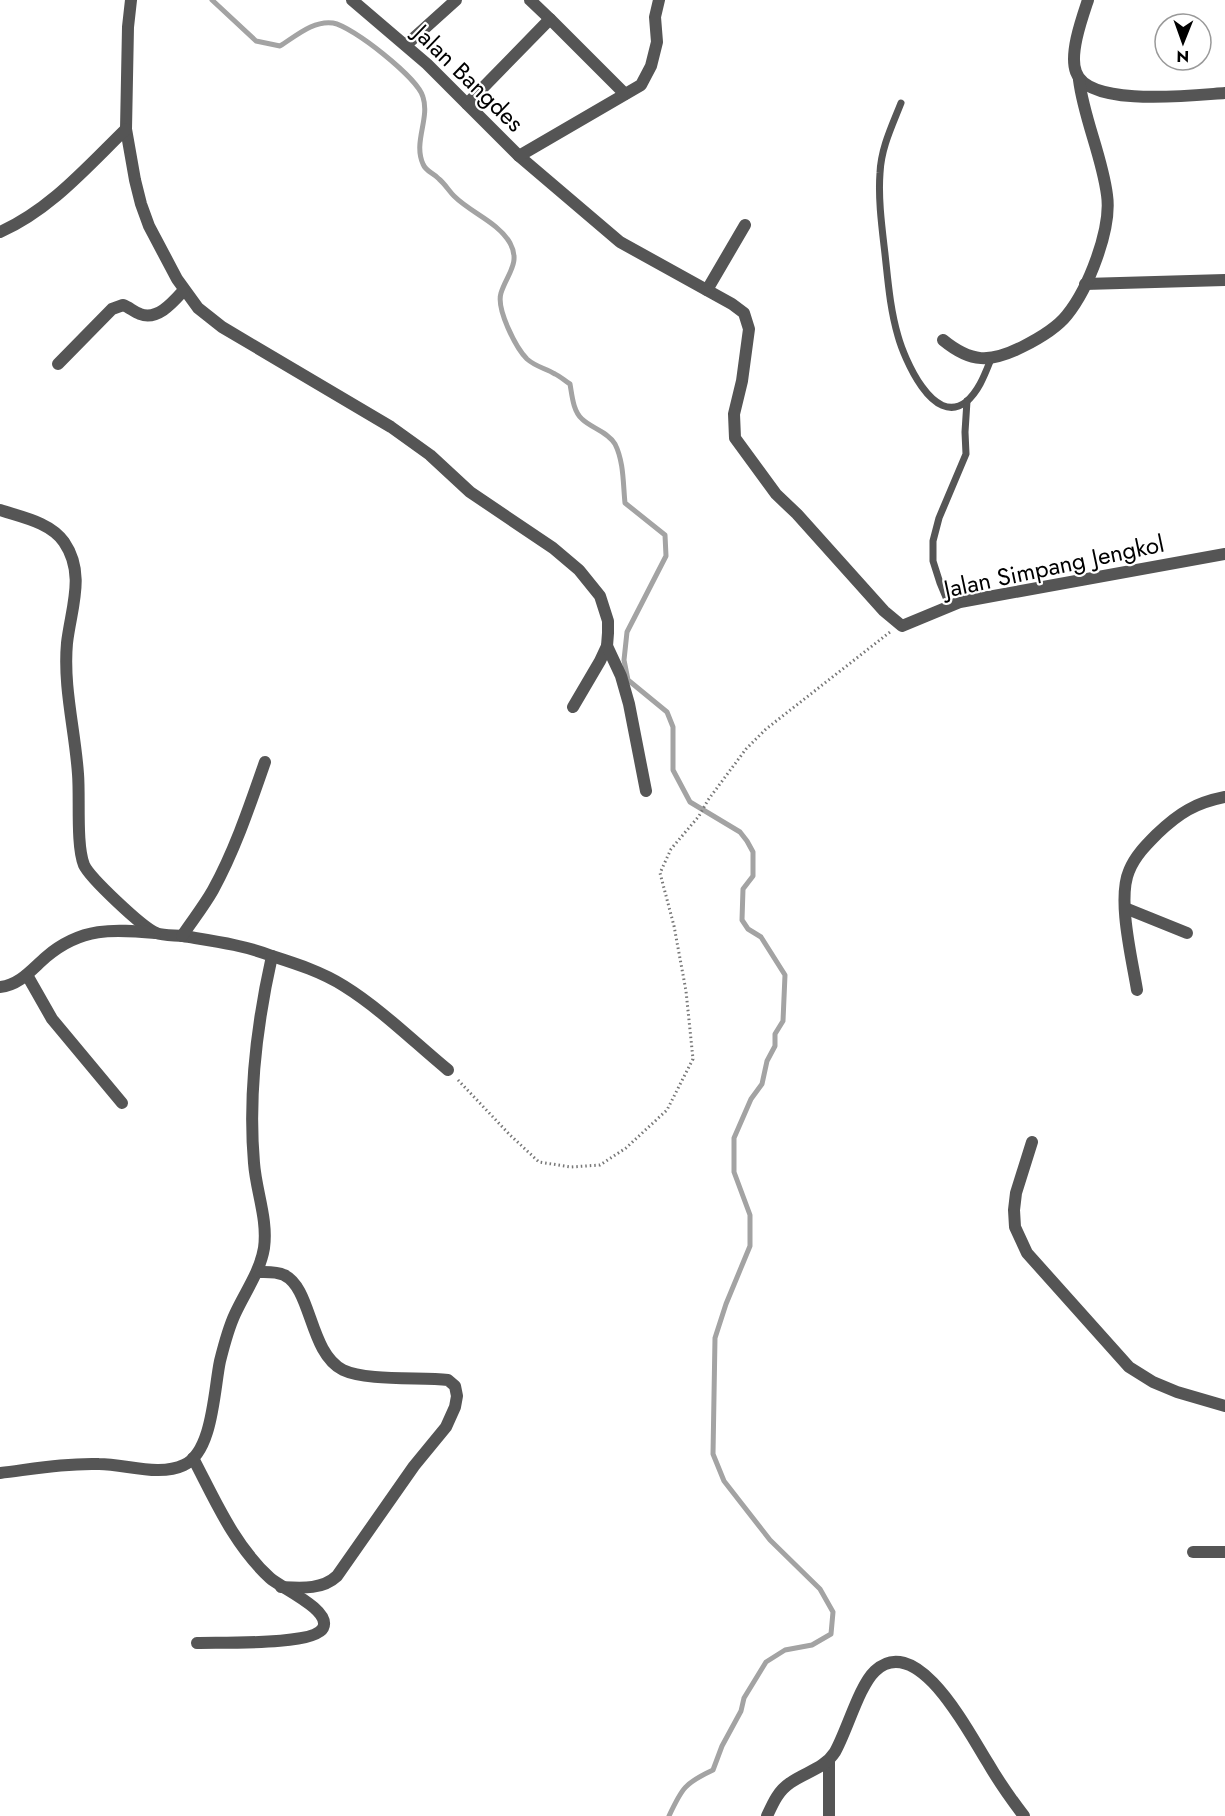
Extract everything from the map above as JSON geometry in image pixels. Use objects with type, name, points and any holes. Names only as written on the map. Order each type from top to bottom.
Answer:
[{"type":"street","points":[[131,0],[128,27],[126,129],[135,180],[149,226],[184,290],[198,308],[222,327],[391,427],[430,455],[470,492],[567,559],[590,582],[600,596],[608,621],[607,646],[573,707]]},
{"type":"street","name":"Jalan Bangdes","points":[[352,0],[406,45],[519,156],[641,85],[651,66],[657,42],[655,17],[659,0]]},
{"type":"street","points":[[406,45],[456,0]]},
{"type":"street","points":[[530,0],[625,94]]},
{"type":"street","points":[[943,340],[956,351],[979,359],[991,359],[1022,347],[1056,326],[1066,316],[1085,284],[1101,244],[1108,207],[1104,177],[1083,107],[1075,68],[1076,48],[1088,0]]},
{"type":"street","points":[[467,104],[550,19]]},
{"type":"street","points":[[1079,80],[1090,87],[1116,95],[1174,96],[1225,93]]},
{"type":"street","points":[[0,232],[16,225],[51,200],[126,129]]},
{"type":"street","points":[[519,156],[620,242],[744,313],[749,329],[746,359],[734,414],[735,438],[776,494],[797,514],[884,611],[902,626]]},
{"type":"street","points":[[707,290],[746,225]]},
{"type":"street","points":[[1085,284],[1225,280]]},
{"type":"street","points":[[57,364],[106,314],[119,306],[129,307],[143,315],[152,315],[170,305],[184,290]]},
{"type":"street","points":[[0,510],[47,527],[63,540],[70,555],[76,576],[77,592],[68,643],[66,671],[78,774],[83,862],[96,880],[157,934]]},
{"type":"street","name":"Jalan Simpang Jengkol","points":[[902,626],[960,602],[1225,554]]},
{"type":"street","points":[[607,646],[621,676],[629,704],[646,791]]},
{"type":"street","points":[[182,936],[223,872],[265,762]]},
{"type":"street","points":[[1137,990],[1125,908],[1124,887],[1128,872],[1141,851],[1174,818],[1194,806],[1225,797]]},
{"type":"street","points":[[1125,908],[1187,933]]},
{"type":"street","points":[[0,987],[10,985],[27,975],[47,956],[77,937],[97,931],[115,930],[182,936],[251,948],[303,966],[345,987],[448,1070]]},
{"type":"street","points":[[0,1473],[57,1465],[99,1464],[160,1470],[177,1468],[194,1458],[204,1441],[226,1334],[257,1272],[264,1247],[265,1233],[254,1162],[254,1096],[259,1025],[272,956]]},
{"type":"street","points":[[27,975],[52,1019],[122,1102]]},
{"type":"street","points":[[1032,1142],[1016,1192],[1014,1210],[1015,1227],[1027,1253],[1129,1367],[1153,1382],[1177,1392],[1225,1406]]},
{"type":"street","points":[[257,1272],[278,1273],[290,1279],[299,1293],[326,1355],[343,1370],[366,1376],[448,1380],[455,1386],[457,1396],[446,1427],[414,1466],[337,1576],[324,1585],[314,1587],[281,1587]]},
{"type":"street","points":[[194,1458],[227,1525],[259,1567],[281,1587],[314,1607],[321,1614],[324,1623],[320,1632],[308,1638],[293,1641],[197,1642]]},
{"type":"street","points":[[1193,1552],[1225,1552]]},
{"type":"street","points":[[767,1816],[782,1790],[829,1761],[840,1743],[867,1682],[874,1672],[890,1663],[905,1664],[920,1672],[944,1694],[996,1778],[1024,1816]]},
{"type":"street","points":[[829,1761],[829,1816]]},
{"type":"lane","points":[[901,103],[884,149],[879,175],[886,258],[898,336],[904,355],[929,397],[947,407],[967,401],[982,380],[991,359]]},
{"type":"lane","points":[[950,606],[933,561],[933,541],[939,519],[966,454],[967,401]]},
{"type":"path","points":[[448,1070],[539,1162],[571,1167],[600,1164],[626,1148],[668,1110],[693,1059],[684,980],[674,926],[660,873],[671,849],[753,742],[766,729],[890,632],[902,626]]},
{"type":"waterway","points":[[212,0],[256,41],[280,46],[312,26],[333,23],[354,33],[383,54],[410,78],[423,97],[425,114],[420,139],[420,156],[424,167],[461,202],[499,229],[510,243],[514,263],[500,300],[504,318],[513,338],[527,359],[570,384],[573,403],[579,416],[608,436],[615,444],[622,466],[625,503],[665,535],[666,556],[627,632],[624,660],[628,680],[667,712],[673,727],[673,770],[690,802],[740,832],[753,852],[753,876],[743,889],[742,920],[748,929],[761,937],[785,975],[783,1021],[775,1034],[775,1046],[767,1061],[762,1084],[751,1099],[734,1138],[734,1172],[750,1215],[750,1246],[726,1304],[715,1338],[713,1454],[724,1481],[770,1540],[820,1589],[833,1612],[831,1634],[812,1645],[785,1650],[766,1662],[744,1698],[741,1711],[722,1746],[713,1770],[685,1787],[669,1816]]}]
